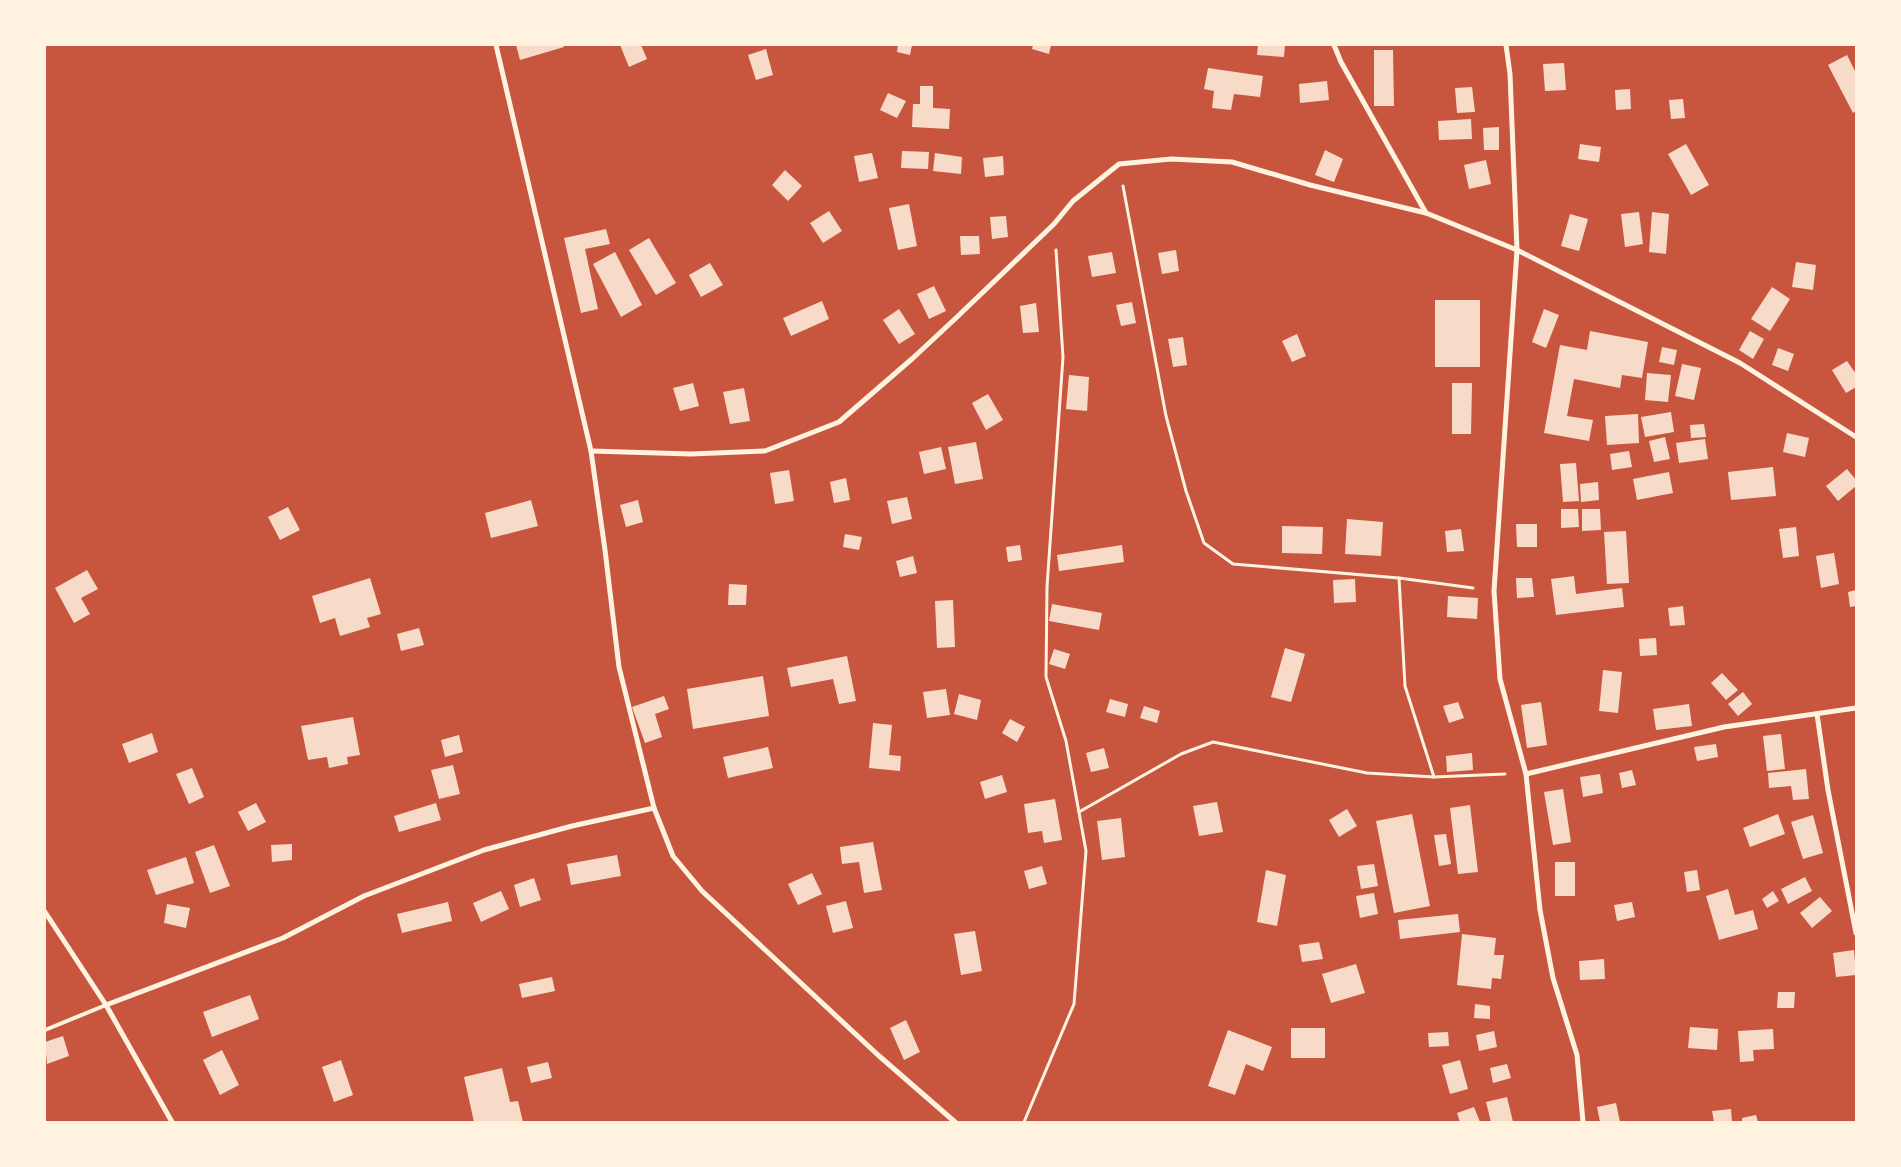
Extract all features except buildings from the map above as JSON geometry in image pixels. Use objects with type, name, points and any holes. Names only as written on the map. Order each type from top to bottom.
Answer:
[{"type":"street","points":[[496,45],[591,451],[619,667],[654,808],[673,856],[702,891],[871,1048],[955,1122]]},
{"type":"street","points":[[1334,45],[1341,62],[1426,213]]},
{"type":"street","points":[[1506,45],[1510,74],[1517,250],[1494,590],[1500,679],[1526,774],[1540,910],[1553,978],[1577,1056],[1584,1122]]},
{"type":"street","points":[[591,451],[691,454],[765,451],[839,422],[913,358],[1054,224],[1073,200],[1119,164],[1171,159],[1232,162],[1310,185],[1426,213],[1517,250],[1740,364],[1856,437]]},
{"type":"street","points":[[1526,774],[1724,727],[1856,708]]},
{"type":"street","points":[[1816,714],[1828,790],[1856,933]]},
{"type":"street","points":[[106,1005],[283,938],[364,896],[484,850],[572,826],[654,808]]},
{"type":"street","points":[[45,912],[106,1005],[172,1122]]},
{"type":"lane","points":[[45,1030],[106,1005]]},
{"type":"path","points":[[1119,164],[1166,416],[1186,491],[1204,543],[1233,564],[1399,578],[1494,590]]},
{"type":"path","points":[[1024,1122],[1074,1004],[1086,851],[1066,741],[1046,677],[1047,587],[1063,357],[1054,224]]},
{"type":"path","points":[[1399,578],[1405,686],[1434,777]]},
{"type":"path","points":[[1079,812],[1181,754],[1213,742],[1367,773],[1434,777],[1526,774]]}]
